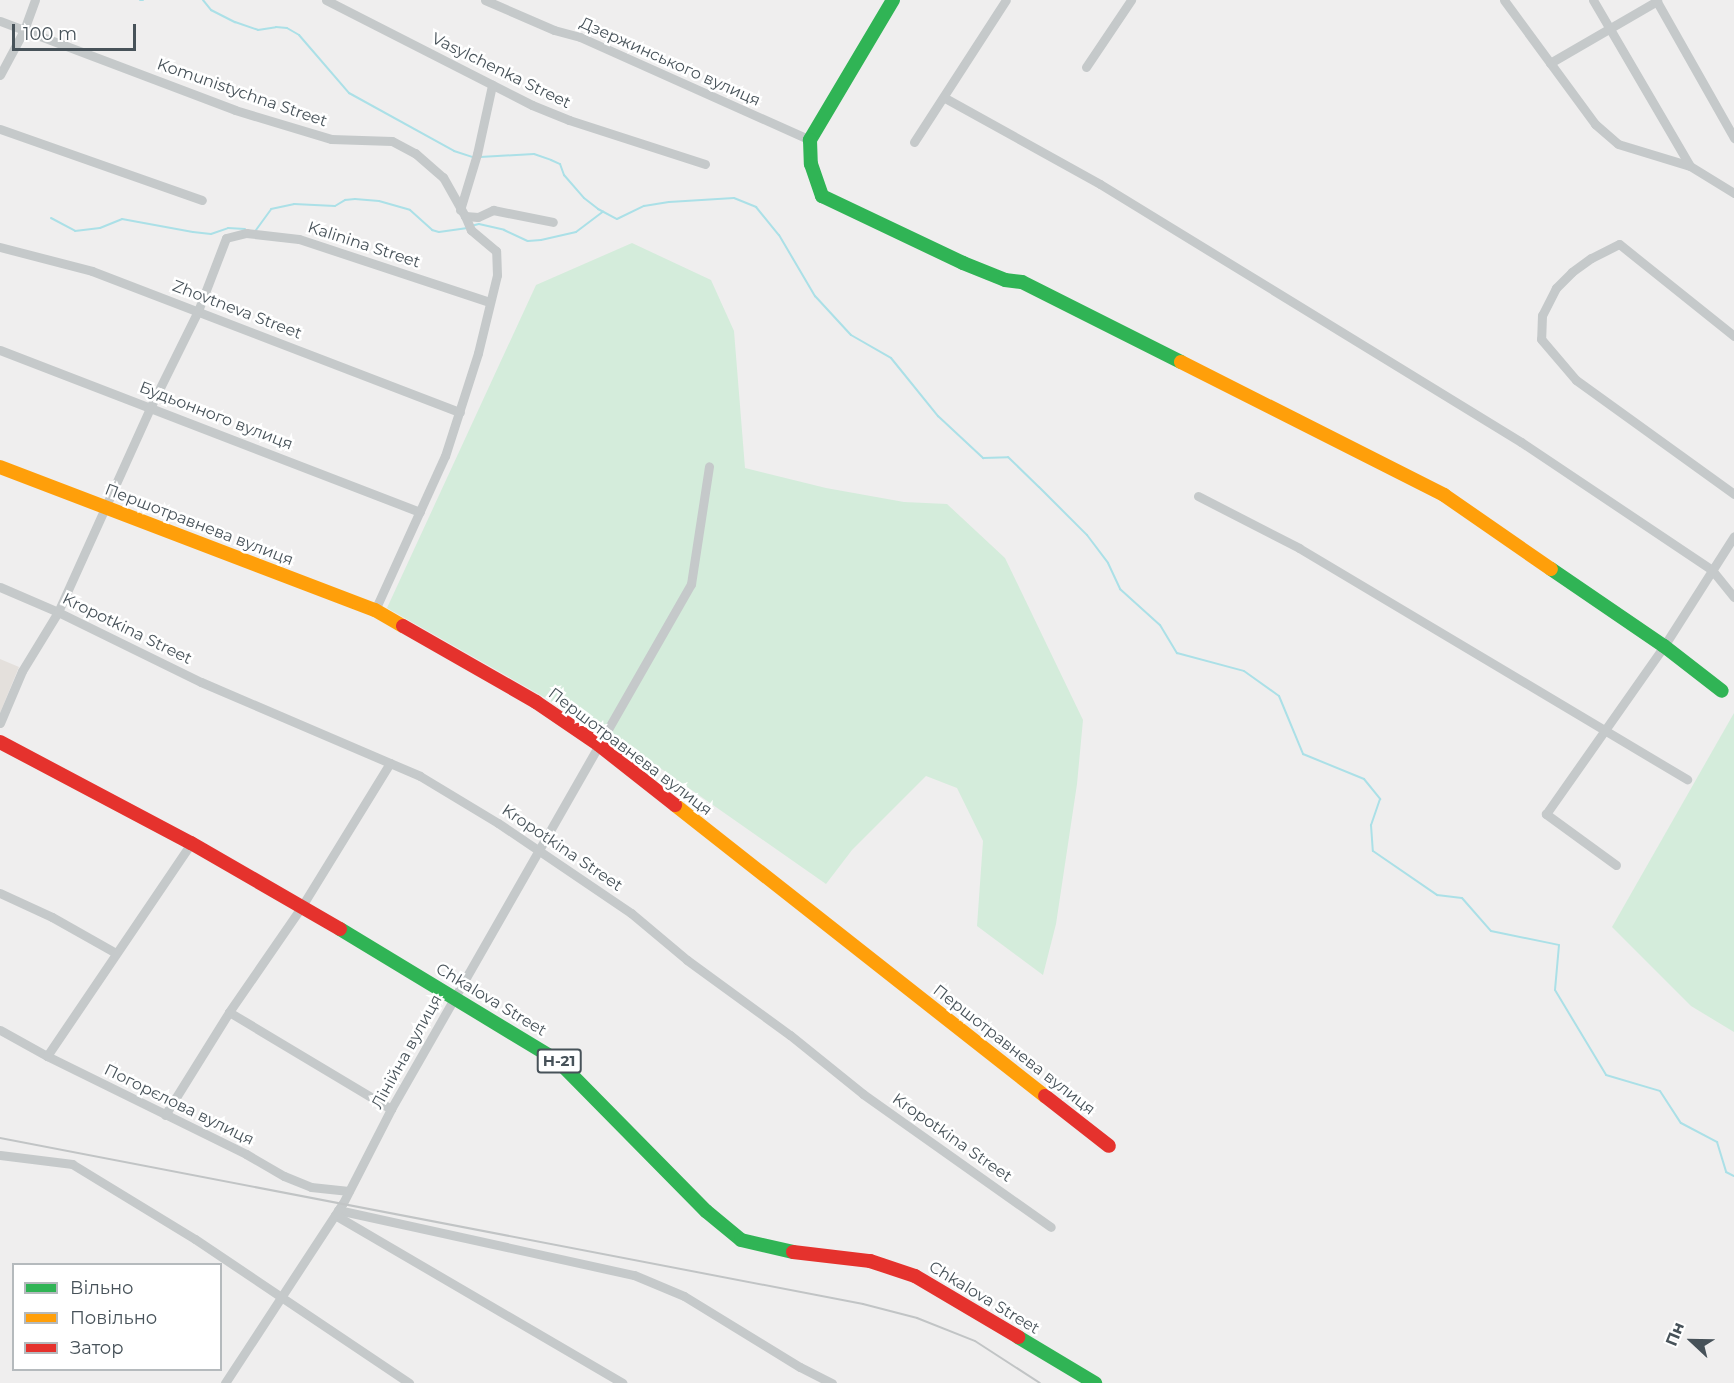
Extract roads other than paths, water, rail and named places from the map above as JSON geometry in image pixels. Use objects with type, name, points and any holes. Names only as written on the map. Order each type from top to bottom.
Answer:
[{"type":"street","points":[[0,75],[24,30],[35,0]]},
{"type":"street","name":"Vasylchenka Street","points":[[328,0],[492,85],[569,120],[705,164]]},
{"type":"street","name":"Дзержинського вулиця","points":[[485,0],[554,30],[580,37],[810,140]]},
{"type":"street","points":[[893,0],[810,140],[811,164],[822,196],[963,263],[1005,280],[1022,282],[1444,495],[1664,646],[1722,691]]},
{"type":"street","points":[[914,142],[945,98],[1006,0]]},
{"type":"street","points":[[1086,68],[1131,0]]},
{"type":"street","points":[[1504,0],[1595,124],[1618,144],[1690,166],[1734,193]]},
{"type":"street","points":[[1593,0],[1690,166]]},
{"type":"street","points":[[1550,63],[1657,0],[1734,138]]},
{"type":"street","name":"Komunistychna Street","points":[[0,21],[235,110],[331,139],[392,141],[415,153],[443,177],[466,220]]},
{"type":"street","points":[[466,220],[477,153],[492,85]]},
{"type":"street","points":[[945,98],[1100,184],[1521,442],[1712,570],[1734,597]]},
{"type":"street","points":[[0,129],[202,200]]},
{"type":"street","points":[[466,220],[493,210],[553,222]]},
{"type":"street","points":[[375,610],[420,512],[460,412],[497,275],[496,251],[466,220]]},
{"type":"street","name":"Kalinina Street","points":[[198,311],[226,237],[246,233],[300,239],[490,302]]},
{"type":"street","points":[[1734,336],[1619,244],[1591,258],[1572,272],[1556,288],[1542,315],[1541,339],[1575,380],[1734,494]]},
{"type":"street","name":"Zhovtneva Street","points":[[0,247],[92,271],[460,412]]},
{"type":"street","points":[[0,723],[21,671],[58,612],[151,406],[198,311]]},
{"type":"street","name":"Будьонного вулиця","points":[[0,350],[151,406],[420,512]]},
{"type":"street","name":"Лінійна вулиця","points":[[225,1383],[337,1213],[391,1109],[691,584],[709,466]]},
{"type":"street","name":"Першотравнева вулиця","points":[[0,467],[375,610],[536,702],[599,745],[1109,1146]]},
{"type":"street","points":[[1198,496],[1299,548],[1687,779]]},
{"type":"street","points":[[1616,865],[1546,814],[1664,646],[1734,536]]},
{"type":"street","name":"Kropotkina Street","points":[[0,587],[58,612],[201,682],[420,776],[540,849],[631,913],[687,960],[790,1035],[863,1094],[1051,1227]]},
{"type":"street","name":"Chkalova Street","points":[[0,742],[191,843],[302,906],[558,1061],[706,1211],[741,1240],[783,1251],[870,1262],[915,1276],[1095,1383]]},
{"type":"street","points":[[165,1115],[229,1012],[302,906],[390,763]]},
{"type":"street","points":[[47,1056],[191,843]]},
{"type":"street","points":[[0,893],[52,917],[116,952]]},
{"type":"street","points":[[229,1012],[391,1109]]},
{"type":"street","name":"Погорєлова вулиця","points":[[0,1030],[284,1176],[311,1187],[349,1191]]},
{"type":"street","points":[[0,1155],[72,1164],[195,1239],[409,1383]]},
{"type":"street","points":[[337,1213],[623,1383]]},
{"type":"street","points":[[337,1213],[634,1275],[684,1296],[800,1367],[832,1383]]},
{"type":"waterway","points":[[203,0],[211,10],[235,22],[258,30],[287,28],[299,35],[349,93],[454,151],[472,157]]},
{"type":"waterway","points":[[480,157],[534,154],[560,164],[564,175],[584,198],[617,219],[644,206],[669,202],[734,198],[756,207],[779,235],[815,296],[851,335],[891,358],[938,416],[983,458],[1008,457],[1039,487],[1087,535],[1108,563],[1120,589],[1160,625],[1177,653],[1244,671],[1279,696],[1303,754],[1364,779],[1380,799],[1371,825],[1373,851],[1437,895],[1462,898],[1491,931],[1559,945],[1555,990],[1606,1075],[1660,1091],[1681,1123],[1717,1142],[1726,1172],[1734,1176]]},
{"type":"waterway","points":[[256,230],[271,209],[294,204],[335,206],[345,200],[355,199],[379,201],[410,210],[432,230],[439,232],[466,228]]},
{"type":"waterway","points":[[471,226],[479,224],[504,230],[528,241],[541,240],[576,232],[603,212]]},
{"type":"waterway","points":[[51,218],[75,231],[100,228],[122,219],[211,234],[228,228],[245,229]]},
{"type":"railway","points":[[0,1138],[863,1304],[917,1318],[975,1341],[1040,1383]]}]
